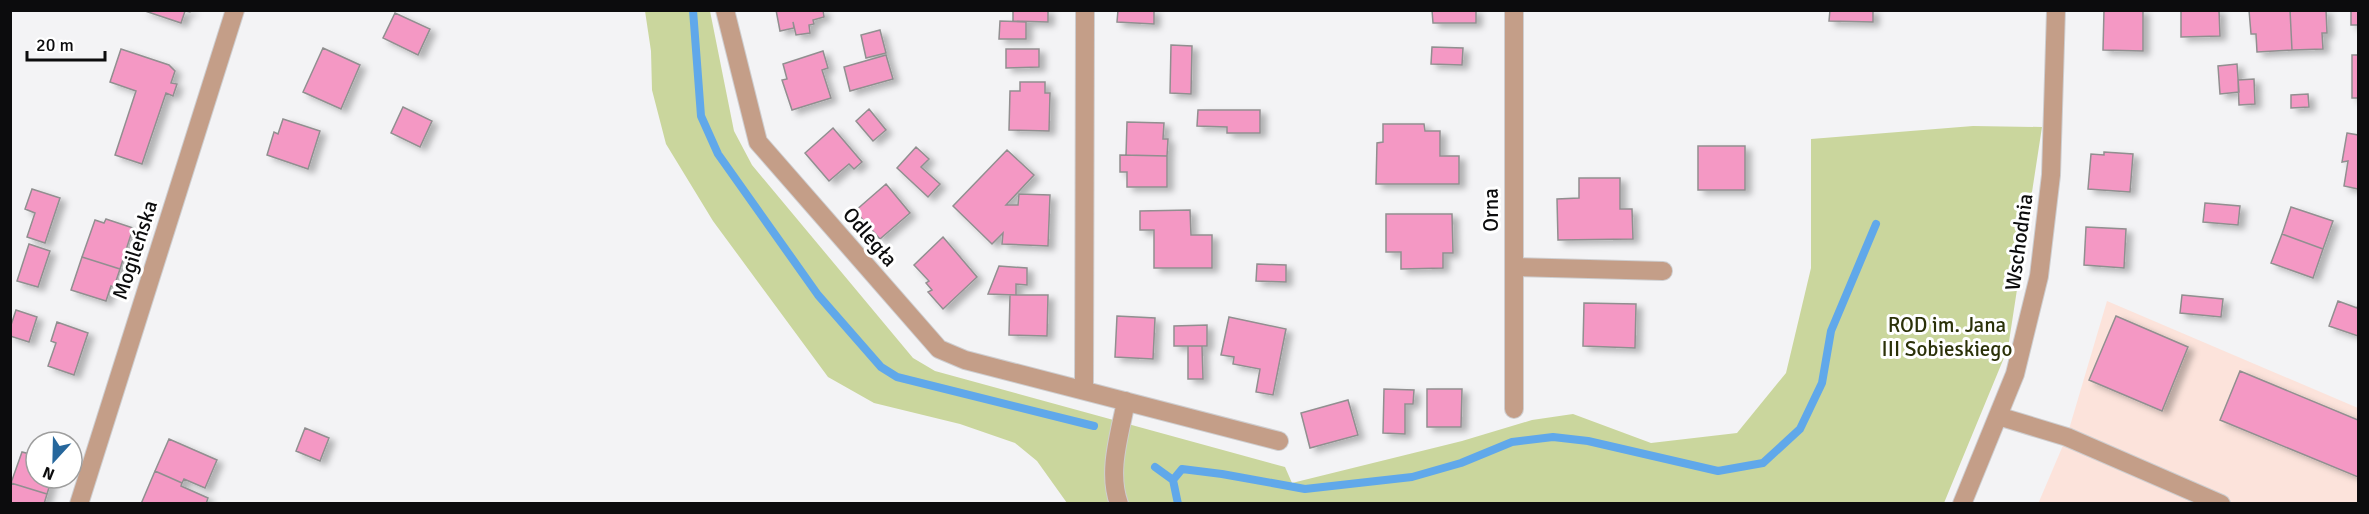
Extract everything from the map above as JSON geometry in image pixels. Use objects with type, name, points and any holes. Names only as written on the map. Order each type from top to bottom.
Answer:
[{"type":"street","name":"Mogileńska","points":[[79,504],[235,10]]},
{"type":"street","name":"Odległa","points":[[725,10],[758,142],[939,349],[965,360],[1280,441]]},
{"type":"street","points":[[1084,390],[1085,10]]},
{"type":"street","name":"Orna","points":[[1514,10],[1514,409]]},
{"type":"street","name":"Wschodnia","points":[[1962,504],[2015,374],[2039,276],[2051,175],[2056,10]]},
{"type":"street","points":[[1514,267],[1663,271]]},
{"type":"street","points":[[1119,504],[1115,492],[1113,470],[1126,401]]},
{"type":"street","points":[[1998,416],[2067,436],[2221,504]]},
{"type":"shaded area","points":[[2107,301],[2358,408],[2358,503],[2038,504],[2067,436]]},
{"type":"green space","name":"ROD im. Jana III Sobieskiego","points":[[645,11],[710,11],[734,131],[752,165],[913,358],[935,371],[1285,467],[1292,483],[1462,441],[1532,420],[1573,414],[1651,443],[1737,433],[1786,373],[1811,268],[1811,139],[1973,126],[2042,127],[2008,348],[1944,503],[1067,503],[1037,461],[1015,443],[960,424],[874,403],[828,377],[713,221],[666,144],[652,90],[651,51]]},
{"type":"building","points":[[142,10],[191,10],[190,12],[185,11],[181,23]]},
{"type":"building","points":[[776,10],[823,10],[824,17],[813,20],[814,24],[809,25],[810,33],[796,35],[793,22],[794,28],[780,31]]},
{"type":"building","points":[[1013,10],[1048,10],[1048,22],[1013,21]]},
{"type":"building","points":[[1118,10],[1154,10],[1154,24],[1117,22]]},
{"type":"building","points":[[1432,10],[1476,10],[1476,23],[1433,23]]},
{"type":"building","points":[[1830,10],[1873,10],[1873,22],[1829,21]]},
{"type":"building","points":[[2104,10],[2143,10],[2143,51],[2103,50]]},
{"type":"building","points":[[2181,10],[2219,10],[2220,36],[2181,37]]},
{"type":"building","points":[[2249,10],[2290,10],[2292,50],[2257,52],[2256,34],[2251,34]]},
{"type":"building","points":[[2290,10],[2326,10],[2327,33],[2322,33],[2323,49],[2292,50]]},
{"type":"building","points":[[2351,10],[2358,10],[2358,25],[2351,25]]},
{"type":"building","points":[[395,13],[430,29],[418,55],[383,38]]},
{"type":"building","points":[[1000,21],[1026,22],[1026,39],[999,39]]},
{"type":"building","points":[[880,30],[886,53],[866,58],[861,35]]},
{"type":"building","points":[[1171,45],[1192,46],[1191,94],[1170,93]]},
{"type":"building","points":[[1432,47],[1463,48],[1462,65],[1431,64]]},
{"type":"building","points":[[323,48],[360,65],[341,109],[303,92]]},
{"type":"building","points":[[121,49],[169,65],[175,71],[171,83],[177,84],[173,96],[166,93],[142,164],[115,155],[136,91],[110,82]]},
{"type":"building","points":[[1006,49],[1039,49],[1039,67],[1006,68]]},
{"type":"building","points":[[823,51],[828,68],[822,70],[831,98],[792,110],[782,80],[787,79],[783,64]]},
{"type":"building","points":[[886,55],[893,79],[850,91],[844,67]]},
{"type":"building","points":[[2352,55],[2358,55],[2358,98],[2352,98]]},
{"type":"building","points":[[2237,64],[2239,92],[2220,94],[2218,66]]},
{"type":"building","points":[[2254,79],[2255,104],[2239,105],[2238,80]]},
{"type":"building","points":[[1020,82],[1045,82],[1045,93],[1050,93],[1049,131],[1009,130],[1010,91],[1020,91]]},
{"type":"building","points":[[2308,94],[2309,107],[2291,108],[2291,95]]},
{"type":"building","points":[[403,107],[432,121],[420,147],[391,133]]},
{"type":"building","points":[[869,109],[886,130],[873,141],[856,121]]},
{"type":"building","points":[[1198,110],[1260,110],[1260,133],[1227,133],[1227,127],[1197,126]]},
{"type":"building","points":[[283,119],[320,131],[308,169],[267,155],[274,132],[278,134]]},
{"type":"building","points":[[1127,122],[1164,123],[1163,139],[1168,139],[1167,156],[1126,155]]},
{"type":"building","points":[[1383,124],[1424,124],[1425,131],[1440,131],[1440,156],[1459,156],[1459,184],[1376,184],[1377,143],[1383,142]]},
{"type":"building","points":[[833,128],[862,162],[854,169],[849,164],[829,181],[805,153]]},
{"type":"building","points":[[2347,133],[2358,135],[2358,189],[2344,186],[2348,161],[2342,162]]},
{"type":"building","points":[[1698,146],[1745,146],[1745,190],[1698,190]]},
{"type":"building","points":[[916,147],[929,159],[921,167],[940,184],[928,197],[897,168]]},
{"type":"building","points":[[1007,150],[1034,175],[1006,205],[1018,205],[1019,194],[1050,195],[1048,246],[1002,244],[1003,233],[992,244],[953,206]]},
{"type":"building","points":[[2104,152],[2133,154],[2130,192],[2088,189],[2091,154],[2104,155]]},
{"type":"building","points":[[1120,155],[1167,156],[1167,187],[1127,187],[1127,172],[1120,172]]},
{"type":"building","points":[[1579,178],[1620,178],[1620,209],[1632,209],[1633,239],[1558,240],[1557,199],[1579,198]]},
{"type":"building","points":[[886,184],[910,213],[880,239],[855,211]]},
{"type":"building","points":[[32,189],[60,198],[45,243],[27,237],[35,213],[25,209]]},
{"type":"building","points":[[2205,203],[2240,206],[2238,225],[2203,222]]},
{"type":"building","points":[[2291,207],[2333,221],[2323,249],[2282,234]]},
{"type":"building","points":[[1190,210],[1191,235],[1212,235],[1212,268],[1154,268],[1154,230],[1140,230],[1140,211]]},
{"type":"building","points":[[1386,214],[1452,214],[1453,253],[1443,253],[1443,268],[1401,269],[1401,252],[1386,252]]},
{"type":"building","points":[[106,219],[133,228],[120,269],[82,257],[95,220],[104,223]]},
{"type":"building","points":[[2086,227],[2126,229],[2124,268],[2084,265]]},
{"type":"building","points":[[2282,234],[2323,249],[2313,278],[2271,263]]},
{"type":"building","points":[[943,237],[977,277],[943,309],[928,292],[932,290],[926,283],[929,281],[914,265]]},
{"type":"building","points":[[29,244],[50,251],[38,287],[17,281]]},
{"type":"building","points":[[82,257],[120,269],[106,301],[71,290]]},
{"type":"building","points":[[1257,264],[1286,265],[1286,282],[1256,281]]},
{"type":"building","points":[[999,266],[1027,268],[1027,285],[1016,284],[1016,295],[988,294]]},
{"type":"building","points":[[1010,295],[1048,295],[1047,336],[1009,335]]},
{"type":"building","points":[[2182,295],[2223,299],[2221,317],[2180,313]]},
{"type":"building","points":[[2338,301],[2357,308],[2358,305],[2358,336],[2329,326]]},
{"type":"building","points":[[1584,303],[1636,304],[1635,348],[1583,346]]},
{"type":"building","points":[[16,310],[37,317],[29,342],[10,336]]},
{"type":"building","points":[[1117,316],[1155,318],[1153,359],[1115,357]]},
{"type":"building","points":[[2116,316],[2188,347],[2162,411],[2089,380]]},
{"type":"building","points":[[1229,317],[1286,329],[1273,395],[1256,392],[1260,369],[1233,364],[1234,357],[1221,355]]},
{"type":"building","points":[[57,322],[88,333],[74,375],[48,366],[56,343],[51,341]]},
{"type":"building","points":[[1207,325],[1207,346],[1174,346],[1174,326]]},
{"type":"building","points":[[1188,346],[1202,346],[1203,379],[1188,379]]},
{"type":"building","points":[[2240,371],[2358,420],[2358,477],[2220,420]]},
{"type":"building","points":[[1384,389],[1414,390],[1413,404],[1405,404],[1405,434],[1383,433]]},
{"type":"building","points":[[1427,389],[1462,389],[1461,427],[1427,427]]},
{"type":"building","points":[[1348,400],[1358,435],[1310,448],[1301,413]]},
{"type":"building","points":[[305,428],[329,438],[320,461],[296,451]]},
{"type":"building","points":[[169,439],[217,460],[205,488],[184,479],[182,483],[155,471]]},
{"type":"building","points":[[22,452],[24,452],[24,487],[11,483]]},
{"type":"building","points":[[155,471],[208,498],[206,504],[141,504]]},
{"type":"building","points":[[11,483],[24,487],[24,490],[47,494],[44,504],[10,504]]},
{"type":"building","points":[[34,490],[48,490],[47,494]]},
{"type":"waterway","points":[[693,10],[701,116],[718,154],[818,295],[881,367],[897,377],[1094,426]]},
{"type":"waterway","points":[[1173,480],[1182,469],[1305,489],[1412,477],[1461,463],[1512,442],[1553,437],[1588,441],[1718,471],[1763,463],[1800,429],[1822,383],[1831,331],[1876,224]]},
{"type":"waterway","points":[[1155,467],[1173,480],[1178,504]]}]
